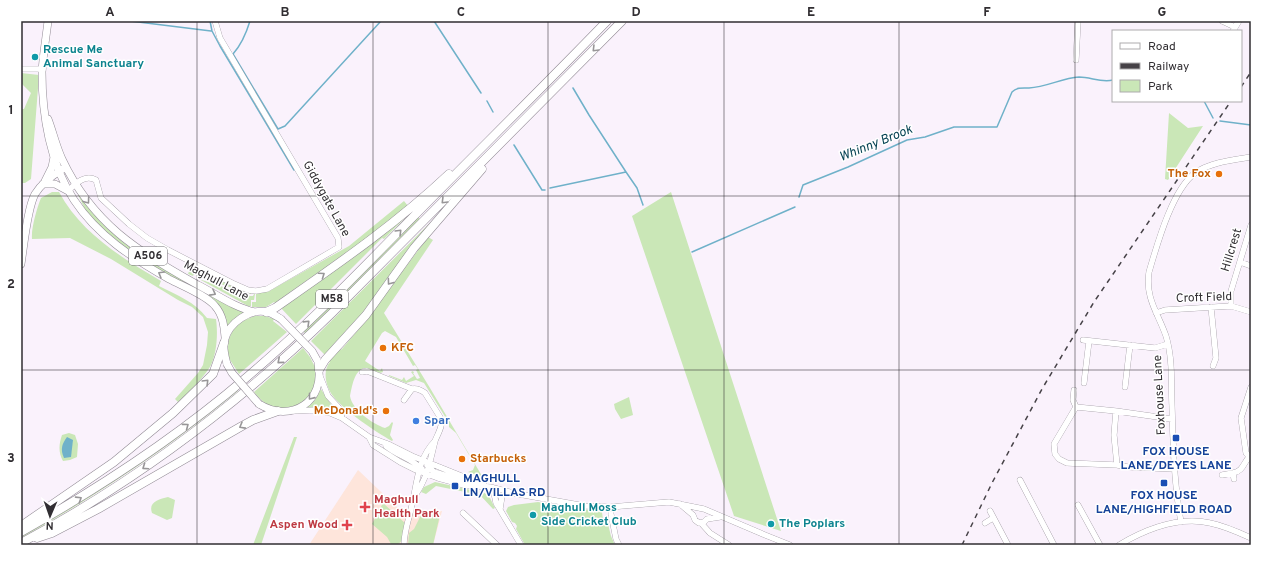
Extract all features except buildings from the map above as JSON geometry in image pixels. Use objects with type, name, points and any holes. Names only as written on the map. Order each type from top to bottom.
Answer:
[{"type":"highway","name":"M58","points":[[21,532],[76,501],[138,460],[194,420],[248,377],[309,322],[607,21]]},
{"type":"highway","name":"M58","points":[[22,542],[71,514],[148,464],[189,435],[251,387],[327,319],[622,21]]},
{"type":"highway","name":"M58","points":[[320,373],[325,360],[366,315],[414,248],[532,113]]},
{"type":"highway","name":"M58","points":[[266,312],[275,308],[338,264],[396,221],[472,152],[498,131]]},
{"type":"highway","points":[[21,526],[114,462],[173,413],[212,376],[218,364],[224,340]]},
{"type":"highway","points":[[22,542],[52,533],[253,420],[278,411]]},
{"type":"main road","name":"A506","points":[[48,21],[43,69],[43,104],[47,130],[54,157],[63,169]]},
{"type":"main road","name":"A506","points":[[43,104],[63,169]]},
{"type":"main road","points":[[21,264],[31,205],[35,195],[52,167],[54,157]]},
{"type":"main road","name":"Maghull Lane","points":[[63,169],[76,183],[97,214],[129,243],[176,273],[237,306],[255,312]]},
{"type":"main road","name":"Maghull Lane","points":[[63,169],[68,191],[88,219],[120,248],[150,268],[213,303],[222,318],[224,340]]},
{"type":"main road","points":[[43,184],[63,169]]},
{"type":"main road","points":[[43,184],[53,183],[68,191]]},
{"type":"main road","name":"A506","points":[[255,312],[266,312],[281,319],[312,351],[317,360],[320,373],[318,387],[312,398],[307,403],[292,411],[278,411],[260,404],[232,373],[227,364],[224,340],[232,327],[246,315],[255,312]]},
{"type":"street","name":"Giddygate Lane","points":[[76,183],[86,178],[96,180],[101,198],[123,219],[147,238],[248,290],[256,291],[267,289],[340,247],[338,238],[220,38],[215,21]]},
{"type":"street","points":[[1076,60],[1078,21]]},
{"type":"street","points":[[1222,21],[1234,29],[1239,21]]},
{"type":"street","points":[[21,69],[43,69]]},
{"type":"street","name":"Foxhouse Lane","points":[[1180,522],[1174,469],[1171,364],[1168,344],[1150,300],[1148,278],[1161,236],[1178,195],[1192,176],[1213,165],[1251,157]]},
{"type":"street","points":[[68,191],[76,183]]},
{"type":"street","name":"Hillcrest","points":[[1231,306],[1231,291],[1251,225]]},
{"type":"street","points":[[1240,262],[1251,266]]},
{"type":"street","name":"Croft Field","points":[[1156,313],[1165,310],[1231,306],[1251,312]]},
{"type":"street","points":[[1212,307],[1216,358],[1213,366]]},
{"type":"street","points":[[1084,383],[1082,376],[1086,340],[1155,348],[1168,344]]},
{"type":"street","points":[[1125,387],[1129,380],[1130,345]]},
{"type":"street","points":[[362,372],[367,371],[412,390],[419,389],[425,393],[442,420],[426,474],[421,488],[414,499]]},
{"type":"street","points":[[320,373],[328,396],[340,409],[342,418]]},
{"type":"street","points":[[1222,475],[1233,476],[1242,469],[1250,458],[1246,453],[1241,422],[1242,414],[1248,403],[1251,387]]},
{"type":"street","points":[[404,400],[412,390]]},
{"type":"street","points":[[1074,390],[1073,400],[1076,407]]},
{"type":"street","points":[[1076,407],[1172,419]]},
{"type":"street","points":[[1076,407],[1054,444],[1055,454],[1059,459],[1067,463],[1174,469]]},
{"type":"street","points":[[292,411],[321,411],[342,418],[368,437],[423,460],[434,472],[477,486]]},
{"type":"street","points":[[1116,411],[1114,434],[1117,465]]},
{"type":"street","points":[[368,437],[373,445],[400,462],[426,474],[464,484],[562,502],[601,507],[618,507],[669,502],[698,509],[702,508],[720,517],[790,545]]},
{"type":"street","points":[[404,545],[420,470],[429,447],[435,441]]},
{"type":"street","points":[[381,442],[394,452],[415,463],[420,470]]},
{"type":"street","points":[[429,465],[491,488]]},
{"type":"street","points":[[1020,480],[1054,545]]},
{"type":"street","points":[[491,488],[496,503],[521,545]]},
{"type":"street","points":[[500,510],[503,490]]},
{"type":"street","points":[[679,504],[693,515],[695,520],[705,521],[720,517]]},
{"type":"street","points":[[1078,505],[1100,545]]},
{"type":"street","points":[[693,515],[698,509]]},
{"type":"street","points":[[706,511],[708,515],[705,521],[710,533],[729,545]]},
{"type":"street","points":[[990,511],[1008,545]]},
{"type":"street","points":[[464,513],[497,545]]},
{"type":"street","points":[[611,514],[616,539],[619,545]]},
{"type":"street","points":[[1085,517],[1091,514]]},
{"type":"street","points":[[985,523],[993,518]]},
{"type":"street","points":[[1119,545],[1148,530],[1180,522],[1196,521],[1210,522],[1251,538]]},
{"type":"shaded area","name":"Maghull Health Park","points":[[358,470],[399,509],[442,511],[433,545],[309,545]]},
{"type":"green space","points":[[21,73],[39,75],[31,179],[25,183],[21,183],[21,109],[24,109],[31,93],[21,83]]},
{"type":"green space","points":[[1169,113],[1188,128],[1203,126],[1168,180],[1165,179]]},
{"type":"green space","points":[[52,192],[59,192],[68,207],[79,220],[117,254],[161,281],[159,286],[197,307],[207,318],[216,319],[217,330],[215,354],[211,365],[196,385],[178,402],[175,399],[198,373],[203,365],[208,332],[203,317],[192,307],[111,259],[70,238],[32,239],[33,224],[41,198]]},
{"type":"green space","points":[[671,192],[781,531],[734,516],[632,216]]},
{"type":"green space","points":[[79,194],[95,215],[132,249],[176,276],[244,312],[227,327],[224,314],[175,279],[132,253],[101,228],[83,208],[84,207],[78,195]]},
{"type":"green space","points":[[404,201],[408,206],[369,237],[285,296],[281,301],[276,304],[274,302],[266,307],[252,307],[252,302],[256,302],[256,294],[269,291],[349,246]]},
{"type":"green space","points":[[447,206],[359,320],[325,355],[311,341]]},
{"type":"green space","points":[[412,211],[384,239],[382,238],[296,324],[280,307]]},
{"type":"green space","points":[[417,216],[421,220],[308,332],[305,333],[303,331]]},
{"type":"green space","points":[[428,237],[433,240],[384,313],[430,388],[482,476],[482,477],[468,472],[473,470],[475,465],[456,433],[449,427],[449,423],[424,383],[416,380],[406,383],[389,376],[402,380],[404,377],[406,381],[414,376],[411,372],[413,371],[417,379],[420,378],[416,370],[418,369],[415,365],[413,366],[396,337],[385,331],[382,333],[365,361],[380,371],[382,368],[383,372],[380,373],[364,368],[358,372],[354,380],[350,396],[355,406],[369,420],[385,428],[392,422],[393,423],[390,435],[393,440],[392,441],[344,408],[333,396],[327,384],[326,370],[330,362],[328,360],[334,353],[342,349],[363,324]]},
{"type":"green space","points":[[191,266],[251,294],[194,274],[193,276],[188,274]]},
{"type":"green space","points":[[199,279],[250,296],[255,294],[254,300],[251,300],[251,306],[248,306]]},
{"type":"green space","points":[[255,316],[265,316],[274,319],[273,321],[287,332],[239,374],[230,360],[229,361],[229,338],[236,327],[247,319]]},
{"type":"green space","points":[[303,348],[314,365],[315,364],[316,383],[313,390],[304,401],[290,408],[283,409],[269,406],[254,392]]},
{"type":"green space","points":[[237,389],[238,391],[212,412],[160,451],[78,505],[21,538],[21,535]]},
{"type":"green space","points":[[321,389],[334,409],[331,412],[321,408],[306,408],[315,400]]},
{"type":"green space","points":[[629,397],[633,415],[621,419],[615,409],[614,404]]},
{"type":"green space","points":[[69,433],[75,435],[78,444],[77,457],[63,461],[61,458],[60,442],[62,435]]},
{"type":"green space","points":[[294,437],[297,437],[261,545],[253,545]]},
{"type":"green space","points":[[435,482],[485,493],[490,498],[495,508],[493,509],[480,495],[436,486],[426,494],[421,492],[424,487]]},
{"type":"green space","points":[[168,497],[175,500],[172,518],[167,520],[152,513],[151,509],[155,502]]},
{"type":"green space","points":[[538,502],[602,512],[603,520],[607,520],[615,545],[525,545],[516,529],[517,526],[512,522],[506,511],[508,507],[514,505]]},
{"type":"green space","points":[[383,503],[406,524],[403,540],[398,544],[391,544],[387,537],[372,524]]},
{"type":"green space","points":[[421,515],[440,515],[433,545],[408,545],[409,533],[414,529]]},
{"type":"water","points":[[67,437],[73,440],[71,457],[64,458],[62,447]]},
{"type":"waterway","points":[[130,21],[211,31]]},
{"type":"waterway","points":[[210,21],[212,31],[220,46],[294,170]]},
{"type":"waterway","points":[[250,21],[243,39],[233,54],[278,129],[285,126],[381,21]]},
{"type":"waterway","points":[[434,21],[481,93]]},
{"type":"waterway","name":"Whinny Brook","points":[[799,197],[803,185],[848,167],[907,140],[925,137],[954,127],[997,127],[1012,92],[1016,89],[1036,87],[1079,77],[1104,81],[1112,80]]},
{"type":"waterway","points":[[550,188],[626,172],[573,88]]},
{"type":"waterway","points":[[487,101],[493,112]]},
{"type":"waterway","name":"Whinny Brook","points":[[1205,102],[1213,118]]},
{"type":"waterway","name":"Whinny Brook","points":[[1220,121],[1251,125]]},
{"type":"waterway","points":[[514,145],[542,190],[545,190]]},
{"type":"waterway","points":[[626,172],[637,188],[643,205]]},
{"type":"waterway","points":[[692,252],[795,207]]},
{"type":"railway","points":[[1242,86],[1251,72]]},
{"type":"railway","points":[[962,545],[992,483],[1042,389],[1094,302],[1230,102]]},
{"type":"place","name":"Rescue Me Animal Sanctuary","points":[[35,57]]},
{"type":"place","name":"The Fox","points":[[1219,174]]},
{"type":"place","name":"KFC","points":[[383,348]]},
{"type":"place","name":"McDonald's","points":[[386,411]]},
{"type":"place","name":"Spar","points":[[416,421]]},
{"type":"place","name":"FOX HOUSE LANE/DEYES LANE","points":[[1176,438]]},
{"type":"place","name":"Starbucks","points":[[462,459]]},
{"type":"place","name":"FOX HOUSE LANE/HIGHFIELD ROAD","points":[[1164,483]]},
{"type":"place","name":"MAGHULL LN/VILLAS RD","points":[[455,486]]},
{"type":"place","name":"Maghull Health Park","points":[[365,507]]},
{"type":"place","name":"Maghull Moss Side Cricket Club","points":[[533,515]]},
{"type":"place","name":"The Poplars","points":[[771,524]]},
{"type":"place","name":"Aspen Wood","points":[[347,525]]}]
